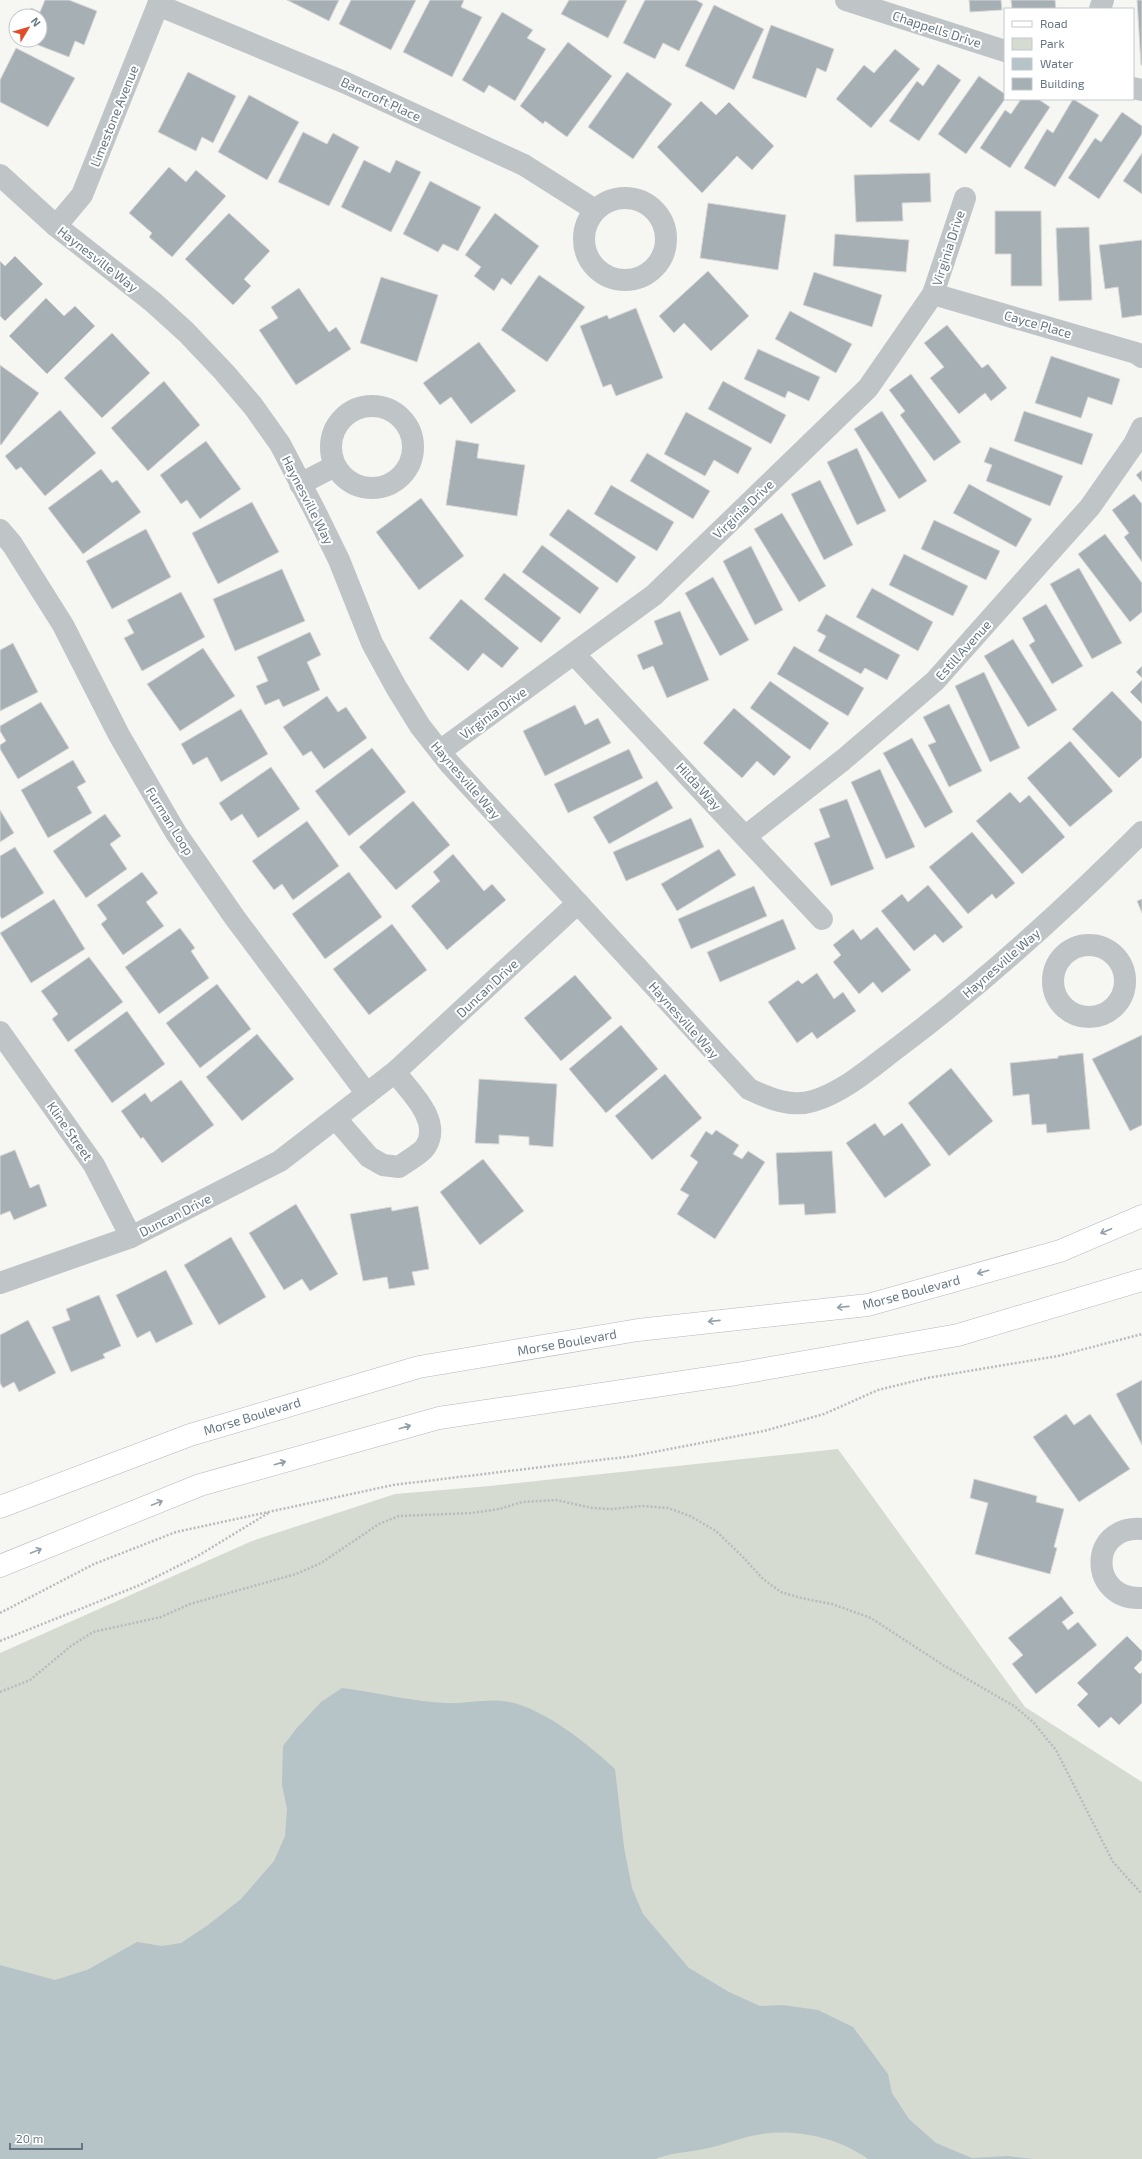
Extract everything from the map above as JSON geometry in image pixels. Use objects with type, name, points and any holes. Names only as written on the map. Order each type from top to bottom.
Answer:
[{"type":"main road","name":"Morse Boulevard","points":[[0,1507],[190,1435],[419,1367],[638,1330],[868,1305],[1060,1250],[1142,1216]]},
{"type":"main road","points":[[0,1566],[200,1485],[439,1418],[736,1374],[958,1335],[1142,1280]]},
{"type":"street","name":"Chappells Drive","points":[[846,0],[1004,51]]},
{"type":"street","name":"Bancroft Place","points":[[159,2],[346,83],[524,165],[595,210]]},
{"type":"street","name":"Limestone Avenue","points":[[56,226],[82,195],[159,2]]},
{"type":"street","name":"Haynesville Way","points":[[0,175],[56,226],[152,302],[186,332],[224,372],[253,406],[280,444],[339,560],[372,643],[420,726],[440,751],[578,904],[749,1089],[767,1097],[792,1103],[818,1100],[831,1095],[854,1080],[940,1015],[1044,926],[1142,832]]},
{"type":"street","name":"Virginia Drive","points":[[440,751],[654,595],[868,388],[933,294],[965,198]]},
{"type":"street","name":"Cayce Place","points":[[933,294],[1136,353],[1142,357]]},
{"type":"street","name":"Estill Avenue","points":[[746,836],[843,760],[935,681],[1090,507],[1134,444],[1142,428]]},
{"type":"street","points":[[300,484],[335,466]]},
{"type":"street","name":"Furman Loop","points":[[0,530],[12,544],[63,625],[119,734],[176,834],[240,925],[367,1094]]},
{"type":"street","name":"Hilda Way","points":[[574,654],[746,836],[822,919]]},
{"type":"street","name":"Duncan Drive","points":[[0,1283],[131,1237],[280,1161],[395,1072],[578,904]]},
{"type":"street","name":"Haynesville Way","points":[[1044,926],[1066,952]]},
{"type":"street","name":"Kline Street","points":[[0,1032],[94,1165],[131,1237]]},
{"type":"street","points":[[336,1119],[369,1157],[383,1165],[399,1167],[426,1146],[431,1128],[426,1114],[395,1072]]},
{"type":"street","points":[[1142,1529],[1128,1528],[1114,1536],[1106,1544],[1102,1555],[1102,1567],[1107,1583],[1120,1594],[1130,1598],[1142,1598]]},
{"type":"path","points":[[0,1614],[94,1564],[176,1532],[393,1485],[633,1456],[764,1431],[824,1414],[885,1389],[927,1378],[1058,1356],[1141,1334]]},
{"type":"path","points":[[0,1692],[30,1680],[71,1646],[93,1632],[161,1617],[190,1604],[296,1574],[321,1563],[379,1524],[399,1516],[472,1512],[499,1509],[522,1502],[556,1500],[592,1508],[612,1509],[642,1506],[668,1508],[690,1516],[716,1531],[741,1554],[763,1579],[781,1592],[801,1598],[832,1604],[871,1618],[943,1665],[1019,1710],[1033,1722],[1056,1750],[1113,1862],[1142,1894]]},
{"type":"path","points":[[0,1641],[140,1585],[196,1557],[272,1510]]},
{"type":"green space","points":[[838,1449],[1025,1707],[1142,1782],[1142,2159],[0,2159],[0,1653],[252,1541],[395,1494],[490,1486]]},
{"type":"water","points":[[342,1688],[434,1702],[454,1703],[502,1701],[531,1709],[547,1717],[577,1737],[615,1769],[624,1847],[632,1888],[643,1914],[689,1968],[729,1992],[760,2006],[783,2005],[818,2010],[853,2027],[888,2074],[892,2093],[909,2119],[936,2143],[972,2158],[1008,2156],[1033,2159],[868,2159],[842,2144],[827,2139],[796,2133],[766,2133],[714,2147],[668,2155],[655,2159],[0,2159],[0,1965],[55,1980],[87,1970],[137,1942],[162,1946],[181,1943],[208,1925],[241,1899],[274,1861],[285,1836],[287,1809],[282,1785],[283,1746],[296,1729],[321,1702]]},
{"type":"building","points":[[45,0],[69,0],[97,11],[84,45],[75,41],[69,57],[46,48],[48,48],[48,8],[42,8]]},
{"type":"building","points":[[287,0],[339,0],[329,21]]},
{"type":"building","points":[[351,0],[416,0],[391,50],[339,24]]},
{"type":"building","points":[[430,0],[464,0],[461,7],[482,17],[452,77],[403,52]]},
{"type":"building","points":[[569,0],[627,0],[608,38],[561,14]]},
{"type":"building","points":[[645,0],[696,0],[703,4],[679,51],[663,43],[655,59],[623,43]]},
{"type":"building","points":[[969,0],[1001,0],[1002,10],[970,12]]},
{"type":"building","points":[[1011,0],[1055,0],[1056,8],[1012,8]]},
{"type":"building","points":[[1137,0],[1142,0],[1142,65],[1141,65]]},
{"type":"building","points":[[714,5],[764,29],[734,90],[685,66]]},
{"type":"building","points":[[502,12],[533,30],[527,38],[546,49],[515,101],[489,85],[484,93],[462,80]]},
{"type":"building","points":[[771,25],[834,49],[826,72],[817,68],[806,98],[752,78]]},
{"type":"building","points":[[568,42],[612,76],[567,137],[545,121],[543,124],[520,106]]},
{"type":"building","points":[[16,48],[75,78],[48,127],[0,102],[0,80]]},
{"type":"building","points":[[895,49],[920,69],[871,128],[836,99],[864,65],[874,73]]},
{"type":"building","points":[[938,64],[961,80],[919,141],[889,121],[917,81],[923,86]]},
{"type":"building","points":[[188,72],[236,96],[213,143],[202,137],[196,151],[158,132]]},
{"type":"building","points":[[627,72],[672,104],[633,159],[588,127]]},
{"type":"building","points":[[979,76],[1004,93],[1004,100],[966,154],[938,134]]},
{"type":"building","points":[[249,95],[299,122],[267,180],[218,152]]},
{"type":"building","points":[[1020,100],[1040,100],[1050,107],[1010,168],[980,148],[1005,110],[1011,114]]},
{"type":"building","points":[[1072,100],[1099,115],[1055,187],[1024,168],[1047,129],[1053,133]]},
{"type":"building","points":[[701,101],[716,115],[729,102],[774,146],[752,170],[737,156],[702,193],[657,147]]},
{"type":"building","points":[[1122,112],[1142,126],[1142,134],[1099,199],[1068,178],[1095,138],[1101,142]]},
{"type":"building","points":[[303,132],[327,144],[333,133],[359,147],[329,206],[278,182]]},
{"type":"building","points":[[1142,153],[1142,194],[1123,181]]},
{"type":"building","points":[[364,160],[390,173],[396,160],[421,172],[391,232],[341,207]]},
{"type":"building","points":[[169,167],[186,182],[196,170],[226,196],[172,257],[149,237],[152,233],[129,213]]},
{"type":"building","points":[[930,173],[931,202],[902,203],[903,221],[856,222],[854,175]]},
{"type":"building","points":[[430,181],[481,207],[458,251],[443,244],[438,252],[403,234]]},
{"type":"building","points":[[708,203],[786,215],[778,270],[700,258]]},
{"type":"building","points":[[995,211],[1041,211],[1042,286],[1011,286],[1011,254],[995,254]]},
{"type":"building","points":[[229,213],[270,251],[244,279],[251,286],[233,305],[185,259]]},
{"type":"building","points":[[495,213],[539,246],[511,285],[502,278],[494,291],[474,276],[481,267],[465,255]]},
{"type":"building","points":[[1089,227],[1092,300],[1059,301],[1056,228]]},
{"type":"building","points":[[835,234],[909,240],[906,272],[833,266]]},
{"type":"building","points":[[1142,240],[1142,315],[1122,318],[1118,287],[1105,289],[1099,245]]},
{"type":"building","points":[[15,256],[43,284],[5,321],[0,316],[0,261],[5,266]]},
{"type":"building","points":[[708,271],[749,316],[711,351],[684,323],[674,333],[659,316]]},
{"type":"building","points":[[814,272],[882,295],[872,327],[803,305]]},
{"type":"building","points":[[539,275],[585,307],[547,362],[501,330]]},
{"type":"building","points":[[381,277],[438,295],[417,362],[360,343]]},
{"type":"building","points":[[299,288],[329,332],[336,327],[351,349],[296,385],[259,330],[278,318],[271,307]]},
{"type":"building","points":[[46,298],[64,316],[75,306],[95,326],[47,374],[9,336]]},
{"type":"building","points":[[636,308],[663,378],[616,396],[611,384],[603,387],[580,326],[607,315],[609,319]]},
{"type":"building","points":[[790,311],[852,344],[836,373],[775,339]]},
{"type":"building","points":[[947,325],[982,368],[988,364],[1007,388],[991,401],[985,393],[959,414],[930,378],[944,367],[924,343]]},
{"type":"building","points":[[112,333],[150,373],[102,418],[64,378]]},
{"type":"building","points":[[479,342],[516,391],[471,424],[451,397],[440,405],[423,383]]},
{"type":"building","points":[[758,349],[820,377],[809,401],[788,391],[785,398],[744,379]]},
{"type":"building","points":[[1051,356],[1120,379],[1112,405],[1088,397],[1081,418],[1035,403]]},
{"type":"building","points":[[0,365],[39,393],[1,445],[0,444]]},
{"type":"building","points":[[911,374],[961,442],[934,461],[900,415],[905,411],[889,390]]},
{"type":"building","points":[[164,381],[200,425],[148,471],[111,428]]},
{"type":"building","points":[[723,381],[786,415],[771,444],[708,409]]},
{"type":"building","points":[[60,410],[96,453],[45,496],[21,467],[16,470],[5,456]]},
{"type":"building","points":[[882,411],[927,481],[899,499],[854,429]]},
{"type":"building","points":[[1024,411],[1093,434],[1082,465],[1014,441]]},
{"type":"building","points":[[686,412],[752,448],[738,474],[714,460],[705,476],[664,454]]},
{"type":"building","points":[[456,440],[479,444],[477,458],[525,465],[517,516],[446,505]]},
{"type":"building","points":[[206,441],[241,489],[200,519],[187,500],[181,504],[160,475]]},
{"type":"building","points":[[990,447],[1063,476],[1050,506],[986,481],[992,465],[984,462]]},
{"type":"building","points":[[857,448],[886,511],[857,525],[827,462]]},
{"type":"building","points":[[647,453],[710,491],[693,519],[630,481]]},
{"type":"building","points":[[101,469],[112,483],[117,480],[141,512],[83,554],[48,508]]},
{"type":"building","points":[[1142,470],[1142,482],[1136,475]]},
{"type":"building","points":[[820,480],[853,545],[824,560],[791,494]]},
{"type":"building","points":[[969,484],[1032,519],[1016,547],[953,513]]},
{"type":"building","points":[[611,485],[674,522],[657,551],[594,514]]},
{"type":"building","points":[[1134,494],[1142,504],[1142,562],[1124,537],[1129,533],[1112,510]]},
{"type":"building","points":[[421,498],[464,556],[419,590],[376,532]]},
{"type":"building","points":[[252,502],[279,552],[218,584],[192,533]]},
{"type":"building","points":[[568,509],[636,557],[617,583],[549,535]]},
{"type":"building","points":[[782,513],[826,586],[799,602],[754,529]]},
{"type":"building","points":[[934,520],[1000,551],[986,580],[921,549]]},
{"type":"building","points":[[146,529],[171,577],[112,609],[86,561]]},
{"type":"building","points":[[1105,534],[1142,583],[1142,612],[1130,622],[1078,554]]},
{"type":"building","points":[[542,545],[599,588],[580,614],[522,572]]},
{"type":"building","points":[[751,546],[783,610],[755,625],[723,561]]},
{"type":"building","points":[[904,554],[968,586],[953,616],[889,585]]},
{"type":"building","points":[[1079,568],[1122,643],[1092,659],[1050,584]]},
{"type":"building","points":[[282,569],[305,621],[235,651],[213,599]]},
{"type":"building","points":[[504,573],[561,618],[541,643],[484,599]]},
{"type":"building","points":[[713,577],[749,640],[720,656],[685,593]]},
{"type":"building","points":[[872,588],[933,622],[918,651],[856,617]]},
{"type":"building","points":[[181,592],[205,637],[142,671],[124,638],[134,633],[127,620]]},
{"type":"building","points":[[461,599],[519,648],[502,668],[483,653],[468,671],[429,638]]},
{"type":"building","points":[[1046,604],[1083,666],[1052,684],[1029,645],[1035,641],[1022,618]]},
{"type":"building","points":[[680,611],[709,680],[667,698],[653,666],[643,670],[637,655],[663,644],[654,621]]},
{"type":"building","points":[[826,614],[900,655],[887,680],[865,668],[861,674],[818,651],[826,636],[817,631]]},
{"type":"building","points":[[310,632],[321,655],[307,662],[320,690],[283,707],[279,699],[265,705],[256,686],[268,681],[257,657]]},
{"type":"building","points":[[1013,639],[1057,710],[1028,727],[984,656]]},
{"type":"building","points":[[13,643],[38,692],[0,711],[0,650]]},
{"type":"building","points":[[794,646],[864,688],[848,716],[777,674]]},
{"type":"building","points":[[203,648],[235,696],[180,731],[147,684]]},
{"type":"building","points":[[1142,666],[1142,678],[1136,672]]},
{"type":"building","points":[[984,672],[1020,748],[990,762],[955,686]]},
{"type":"building","points":[[1142,680],[1142,704],[1130,692]]},
{"type":"building","points":[[770,681],[829,723],[810,750],[750,708]]},
{"type":"building","points":[[1112,691],[1142,722],[1142,757],[1119,778],[1072,729]]},
{"type":"building","points":[[327,696],[338,712],[346,707],[367,738],[324,769],[311,751],[303,756],[283,727]]},
{"type":"building","points":[[41,702],[69,748],[18,779],[0,749],[0,745],[6,741],[0,731],[0,726]]},
{"type":"building","points":[[949,704],[982,771],[949,787],[928,745],[936,742],[923,717]]},
{"type":"building","points":[[575,705],[585,725],[598,718],[611,743],[545,776],[523,731]]},
{"type":"building","points":[[734,708],[791,757],[774,776],[757,761],[742,778],[703,743]]},
{"type":"building","points":[[241,709],[268,754],[221,782],[207,757],[193,765],[181,744]]},
{"type":"building","points":[[912,738],[953,812],[925,828],[883,753]]},
{"type":"building","points":[[1070,741],[1113,791],[1070,827],[1027,778]]},
{"type":"building","points":[[372,748],[406,792],[349,836],[315,791]]},
{"type":"building","points":[[629,749],[643,778],[568,813],[554,784]]},
{"type":"building","points":[[73,760],[86,782],[77,787],[92,813],[48,838],[21,790]]},
{"type":"building","points":[[271,767],[300,809],[258,838],[242,814],[231,821],[219,803]]},
{"type":"building","points":[[880,769],[915,847],[886,859],[851,782]]},
{"type":"building","points":[[657,781],[673,808],[609,844],[593,817]]},
{"type":"building","points":[[1010,792],[1020,803],[1029,795],[1065,837],[1022,874],[976,821]]},
{"type":"building","points":[[847,799],[874,869],[831,886],[814,843],[830,837],[819,809]]},
{"type":"building","points":[[413,801],[450,845],[396,890],[359,847]]},
{"type":"building","points":[[0,810],[14,833],[0,842]]},
{"type":"building","points":[[105,814],[121,836],[110,844],[127,869],[86,898],[53,851]]},
{"type":"building","points":[[691,818],[704,847],[626,881],[613,852]]},
{"type":"building","points":[[307,821],[339,866],[293,900],[282,884],[274,890],[252,861]]},
{"type":"building","points":[[972,832],[1015,883],[996,899],[992,894],[968,914],[929,867]]},
{"type":"building","points":[[15,847],[44,893],[2,919],[0,916],[0,856]]},
{"type":"building","points":[[719,849],[736,875],[677,911],[661,884]]},
{"type":"building","points":[[453,854],[484,891],[492,884],[506,900],[447,950],[411,906],[440,881],[433,872]]},
{"type":"building","points":[[142,872],[158,893],[146,902],[164,926],[123,955],[101,924],[107,919],[97,905]]},
{"type":"building","points":[[349,872],[382,917],[325,959],[292,914]]},
{"type":"building","points":[[928,885],[963,927],[943,943],[935,934],[914,951],[881,911],[902,894],[908,902]]},
{"type":"building","points":[[754,886],[767,916],[691,949],[678,919]]},
{"type":"building","points":[[54,899],[85,949],[31,983],[0,933]]},
{"type":"building","points":[[1142,899],[1142,913],[1137,901]]},
{"type":"building","points":[[783,919],[796,949],[720,982],[707,952]]},
{"type":"building","points":[[392,924],[427,970],[369,1015],[333,969]]},
{"type":"building","points":[[877,927],[911,970],[882,993],[873,982],[859,994],[833,962],[841,955],[833,945],[853,929],[861,940]]},
{"type":"building","points":[[180,928],[195,948],[191,951],[209,978],[159,1014],[125,967]]},
{"type":"building","points":[[89,957],[123,1002],[68,1042],[52,1019],[58,1014],[41,991]]},
{"type":"building","points":[[817,973],[834,999],[843,992],[856,1011],[817,1039],[812,1032],[797,1043],[768,1002],[798,980],[802,984]]},
{"type":"building","points":[[575,975],[612,1018],[561,1061],[524,1018]]},
{"type":"building","points":[[217,984],[251,1029],[200,1068],[166,1023]]},
{"type":"building","points":[[127,1011],[165,1064],[112,1103],[74,1050]]},
{"type":"building","points":[[621,1025],[658,1069],[606,1113],[569,1069]]},
{"type":"building","points":[[257,1034],[294,1079],[242,1121],[206,1077]]},
{"type":"building","points":[[1142,1035],[1142,1125],[1130,1131],[1092,1059]]},
{"type":"building","points":[[1083,1053],[1090,1129],[1047,1133],[1046,1124],[1032,1125],[1029,1094],[1013,1096],[1010,1063],[1058,1058],[1058,1056]]},
{"type":"building","points":[[951,1068],[993,1121],[949,1156],[908,1103]]},
{"type":"building","points":[[665,1074],[702,1118],[652,1160],[615,1116]]},
{"type":"building","points":[[479,1079],[557,1084],[553,1147],[529,1145],[529,1137],[499,1135],[499,1144],[475,1143]]},
{"type":"building","points":[[181,1080],[214,1125],[162,1163],[143,1137],[141,1139],[121,1111],[145,1093],[151,1102]]},
{"type":"building","points":[[875,1123],[884,1136],[902,1123],[931,1165],[885,1198],[846,1143]]},
{"type":"building","points":[[716,1130],[739,1145],[733,1154],[742,1159],[748,1151],[765,1162],[715,1239],[677,1214],[689,1195],[680,1190],[698,1162],[690,1156],[706,1131],[712,1135]]},
{"type":"building","points":[[15,1150],[30,1188],[39,1184],[47,1206],[14,1220],[10,1211],[0,1215],[0,1156]]},
{"type":"building","points":[[832,1151],[836,1213],[805,1215],[804,1204],[779,1205],[776,1153]]},
{"type":"building","points":[[483,1159],[524,1211],[480,1245],[440,1192]]},
{"type":"building","points":[[296,1204],[338,1274],[310,1291],[302,1279],[284,1290],[249,1233]]},
{"type":"building","points":[[418,1206],[429,1269],[412,1272],[415,1285],[389,1289],[387,1277],[363,1281],[350,1214],[391,1207],[392,1211]]},
{"type":"building","points":[[231,1237],[266,1297],[219,1325],[184,1265]]},
{"type":"building","points":[[166,1270],[193,1324],[156,1343],[150,1331],[137,1338],[116,1295]]},
{"type":"building","points":[[99,1295],[121,1346],[103,1354],[105,1358],[71,1372],[52,1327],[70,1320],[66,1309]]},
{"type":"building","points":[[28,1320],[56,1373],[19,1392],[14,1382],[3,1388],[0,1383],[0,1335]]},
{"type":"building","points":[[1142,1380],[1142,1445],[1116,1394]]},
{"type":"building","points":[[1066,1414],[1074,1425],[1090,1414],[1130,1469],[1079,1502],[1033,1437]]},
{"type":"building","points":[[974,1479],[1037,1496],[1036,1502],[1064,1509],[1054,1547],[1057,1548],[1050,1574],[975,1554],[988,1503],[970,1498]]},
{"type":"building","points":[[1061,1596],[1074,1613],[1062,1622],[1068,1630],[1078,1622],[1097,1645],[1036,1694],[1012,1664],[1023,1655],[1008,1638]]},
{"type":"building","points":[[1127,1636],[1142,1651],[1142,1660],[1134,1668],[1140,1674],[1142,1672],[1142,1703],[1119,1725],[1111,1717],[1099,1728],[1077,1705],[1088,1694],[1077,1683]]}]
